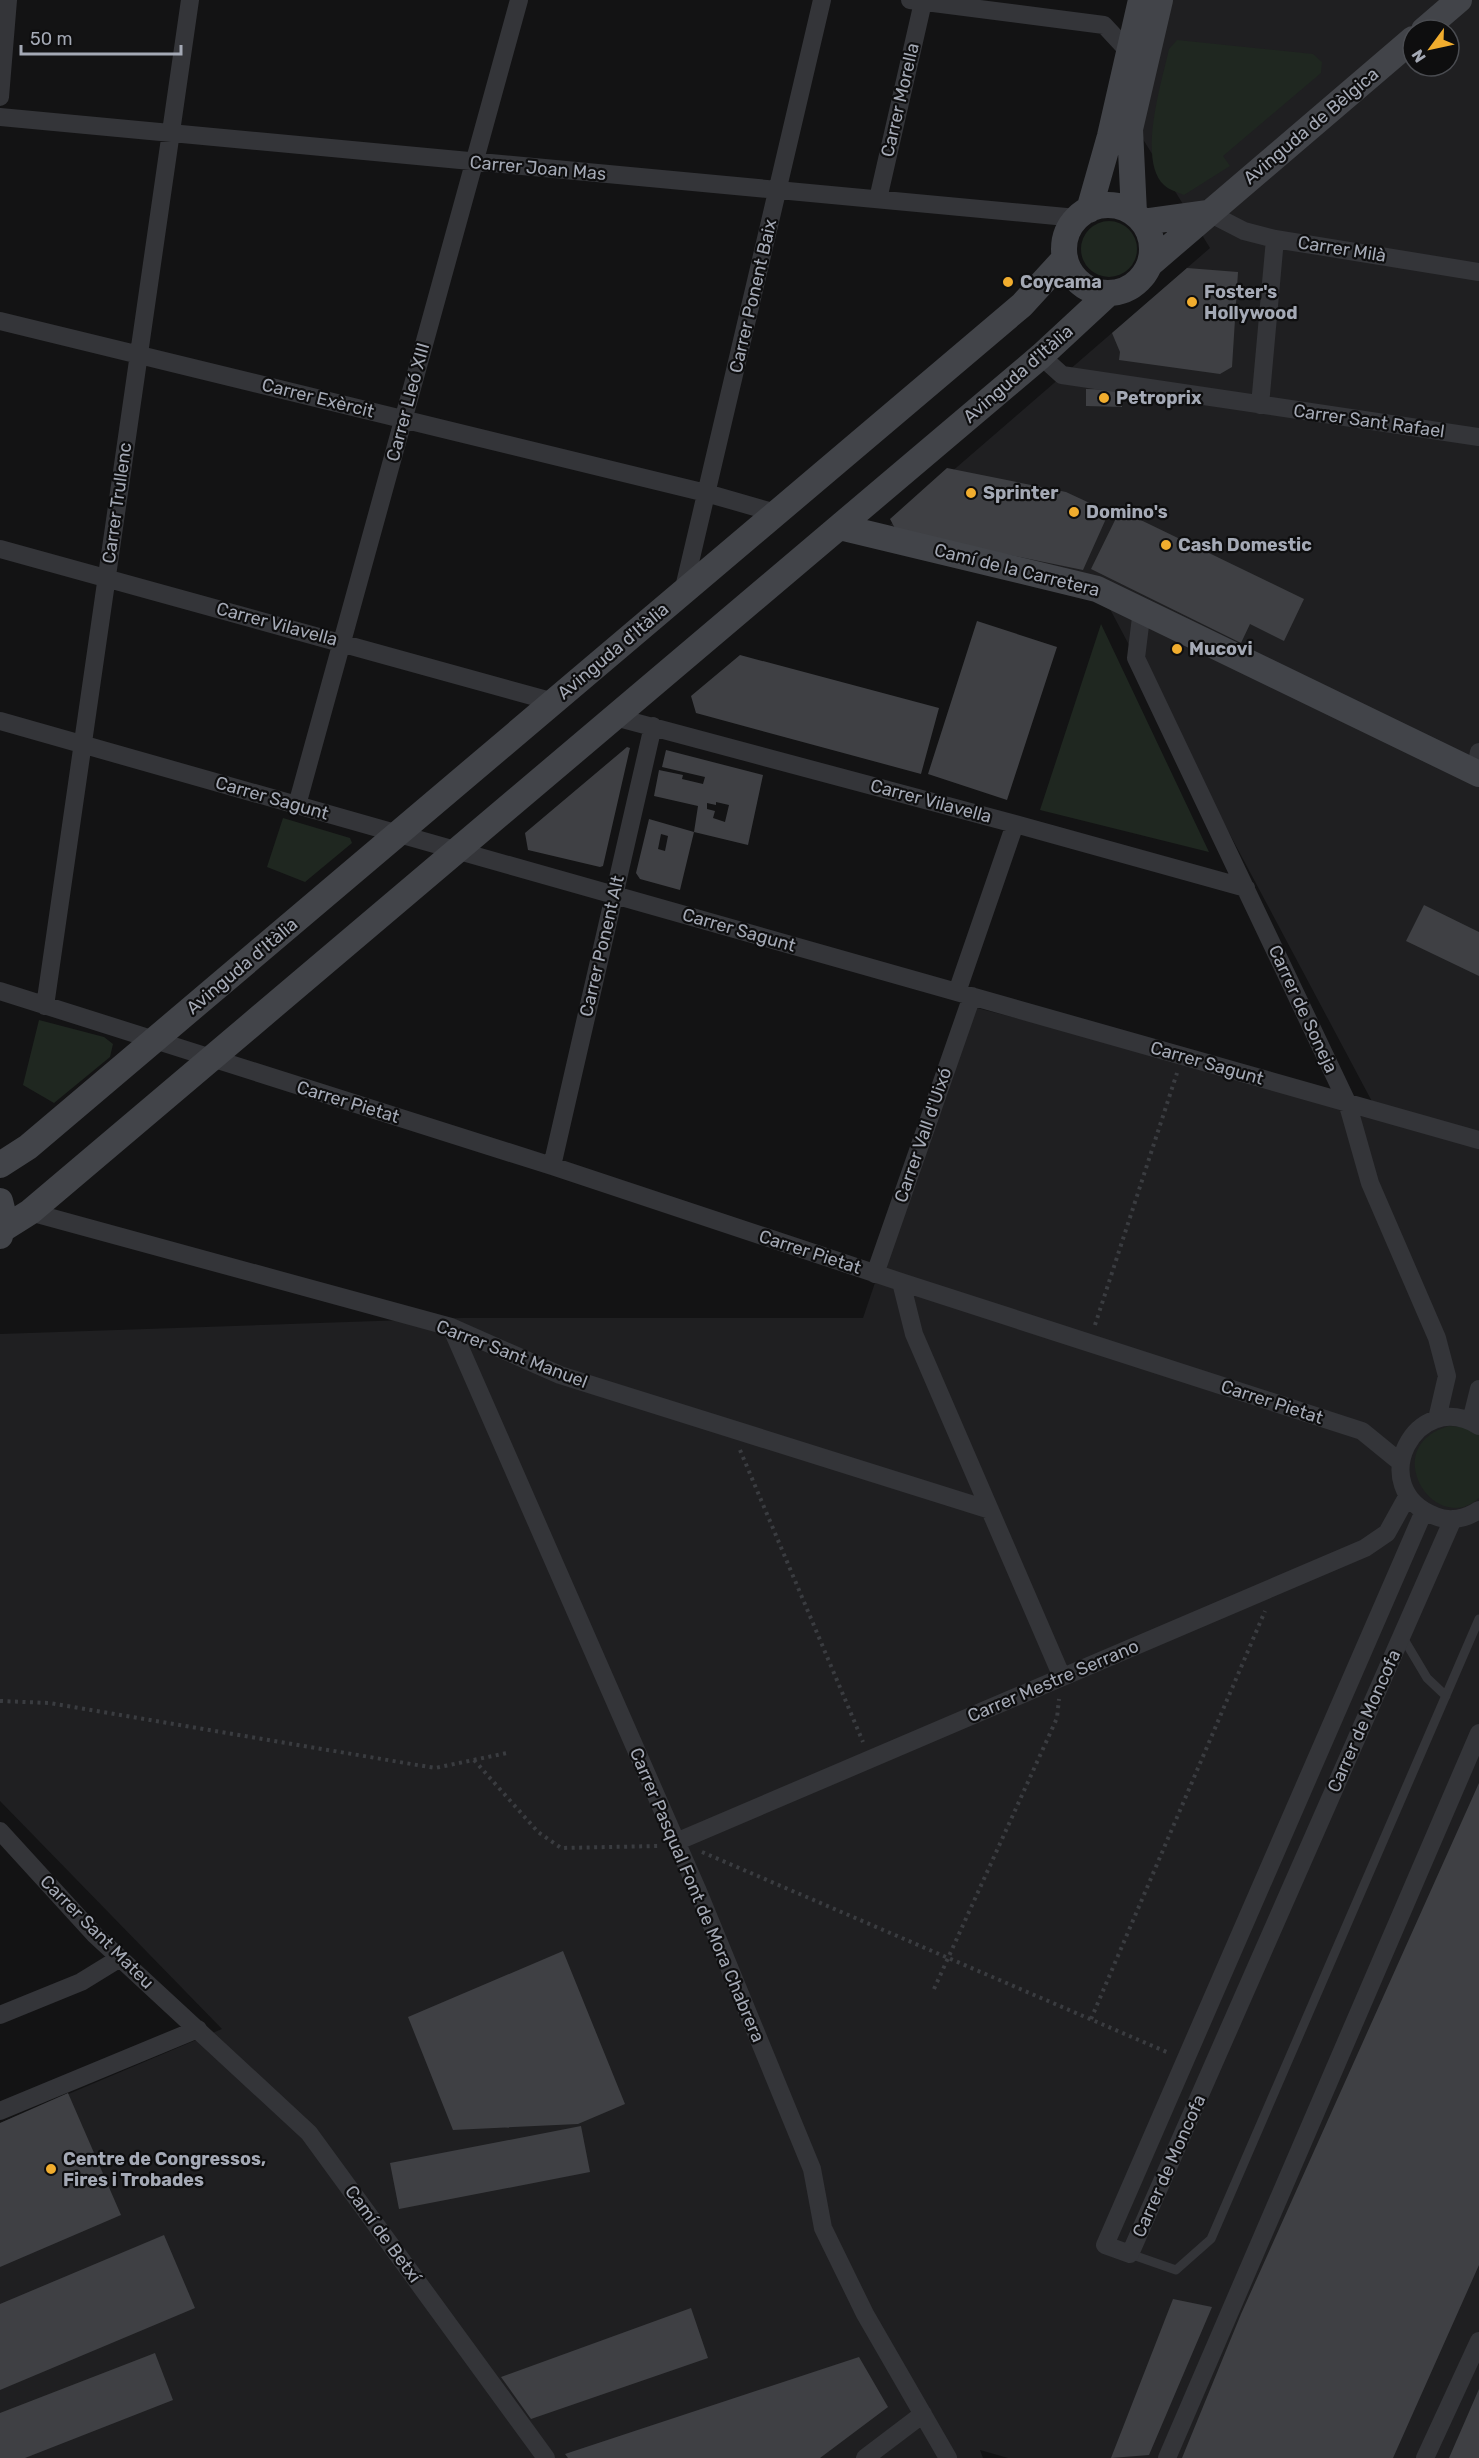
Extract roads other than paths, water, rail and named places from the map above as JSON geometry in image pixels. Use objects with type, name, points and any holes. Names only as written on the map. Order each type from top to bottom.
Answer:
[{"type":"main road","points":[[1141,0],[1110,136],[1083,214],[1069,230],[1065,243],[1065,258],[1071,272],[1081,284],[1094,291],[1109,293],[1122,291],[1134,285],[1150,264],[1152,249],[1150,236],[1139,218],[1130,129],[1160,0]]},
{"type":"main road","points":[[1438,18],[1459,0]]},
{"type":"main road","name":"Avinguda de Bèlgica","points":[[1150,264],[1401,49]]},
{"type":"main road","points":[[1083,214],[1112,205],[1139,218],[1209,213]]},
{"type":"main road","name":"Avinguda d'Itàlia","points":[[0,1165],[28,1147],[1022,305],[1065,258]]},
{"type":"main road","name":"Avinguda d'Itàlia","points":[[2,1233],[30,1212],[840,527],[1041,356],[1109,293]]},
{"type":"main road","name":"Camí de la Carretera","points":[[840,527],[1097,589],[1478,766]]},
{"type":"main road","points":[[0,1201],[4,1217],[2,1233]]},
{"type":"street","points":[[0,97],[8,0]]},
{"type":"street","name":"Carrer Trullenc","points":[[45,1006],[190,0]]},
{"type":"street","name":"Carrer Lleó XIII","points":[[297,805],[519,0]]},
{"type":"street","name":"Carrer Ponent Baix","points":[[683,592],[822,0]]},
{"type":"street","points":[[917,1],[1104,25],[1129,52]]},
{"type":"street","name":"Carrer Morella","points":[[878,199],[917,1]]},
{"type":"street","name":"Carrer Joan Mas","points":[[0,117],[777,190],[1083,214]]},
{"type":"street","name":"Carrer Milà","points":[[1209,213],[1244,231],[1275,239],[1479,272]]},
{"type":"street","points":[[1260,405],[1275,239]]},
{"type":"street","name":"Carrer Exèrcit","points":[[0,321],[706,493],[776,513]]},
{"type":"street","name":"Carrer Sant Rafael","points":[[1041,356],[1062,375],[1479,437]]},
{"type":"street","name":"Carrer Vilavella","points":[[0,549],[554,702]]},
{"type":"street","name":"Carrer de Soneja","points":[[1142,609],[1136,658],[1347,1102],[1370,1183],[1437,1338],[1447,1376],[1437,1419]]},
{"type":"street","name":"Carrer Vilavella","points":[[615,717],[1246,888]]},
{"type":"street","name":"Carrer Sagunt","points":[[0,721],[1479,1140]]},
{"type":"street","name":"Carrer Ponent Alt","points":[[552,1166],[653,726]]},
{"type":"street","name":"Carrer Vall d'Uixó","points":[[875,1274],[964,994],[1015,824]]},
{"type":"street","points":[[0,991],[211,1059]]},
{"type":"street","name":"Carrer Pietat","points":[[211,1059],[552,1166],[875,1274],[1362,1431],[1400,1462]]},
{"type":"street","name":"Carrer Sant Manuel","points":[[30,1212],[451,1327],[560,1375],[990,1510]]},
{"type":"street","points":[[901,1282],[914,1334],[1062,1677]]},
{"type":"street","name":"Carrer Pasqual Font de Mora Chabrera","points":[[451,1327],[676,1842],[812,2169],[823,2228],[866,2314],[948,2458]]},
{"type":"street","points":[[1479,1389],[1475,1423],[1454,1417],[1437,1419],[1423,1425],[1404,1447],[1400,1462],[1401,1479],[1408,1495],[1424,1512],[1452,1519],[1472,1515],[1479,1510]]},
{"type":"street","name":"Carrer Mestre Serrano","points":[[676,1842],[1372,1543],[1387,1533],[1408,1495]]},
{"type":"street","name":"Carrer de Moncofa","points":[[1424,1512],[1105,2245],[1130,2254],[1452,1519]]},
{"type":"street","points":[[1167,2458],[1479,1733]]},
{"type":"street","name":"Carrer Sant Mateu","points":[[0,1831],[95,1935],[198,2029]]},
{"type":"street","points":[[0,2015],[81,1982],[120,1958]]},
{"type":"street","points":[[0,2111],[198,2029]]},
{"type":"street","name":"Camí de Betxí","points":[[198,2029],[309,2133],[546,2458]]},
{"type":"street","points":[[1425,2458],[1479,2341]]},
{"type":"street","points":[[865,2458],[923,2414]]},
{"type":"lane","points":[[1130,2254],[1176,2270],[1211,2239],[1479,1619]]},
{"type":"lane","points":[[1402,1636],[1427,1678],[1446,1696]]},
{"type":"place","name":"Coycama","points":[[1008,282]]},
{"type":"place","name":"Foster's Hollywood","points":[[1192,302]]},
{"type":"place","name":"Petroprix","points":[[1104,398]]},
{"type":"place","name":"Sprinter","points":[[971,493]]},
{"type":"place","name":"Domino's","points":[[1074,512]]},
{"type":"place","name":"Cash Domestic","points":[[1166,545]]},
{"type":"place","name":"Mucovi","points":[[1177,649]]},
{"type":"place","name":"Centre de Congressos, Fires i Trobades","points":[[51,2169]]}]
